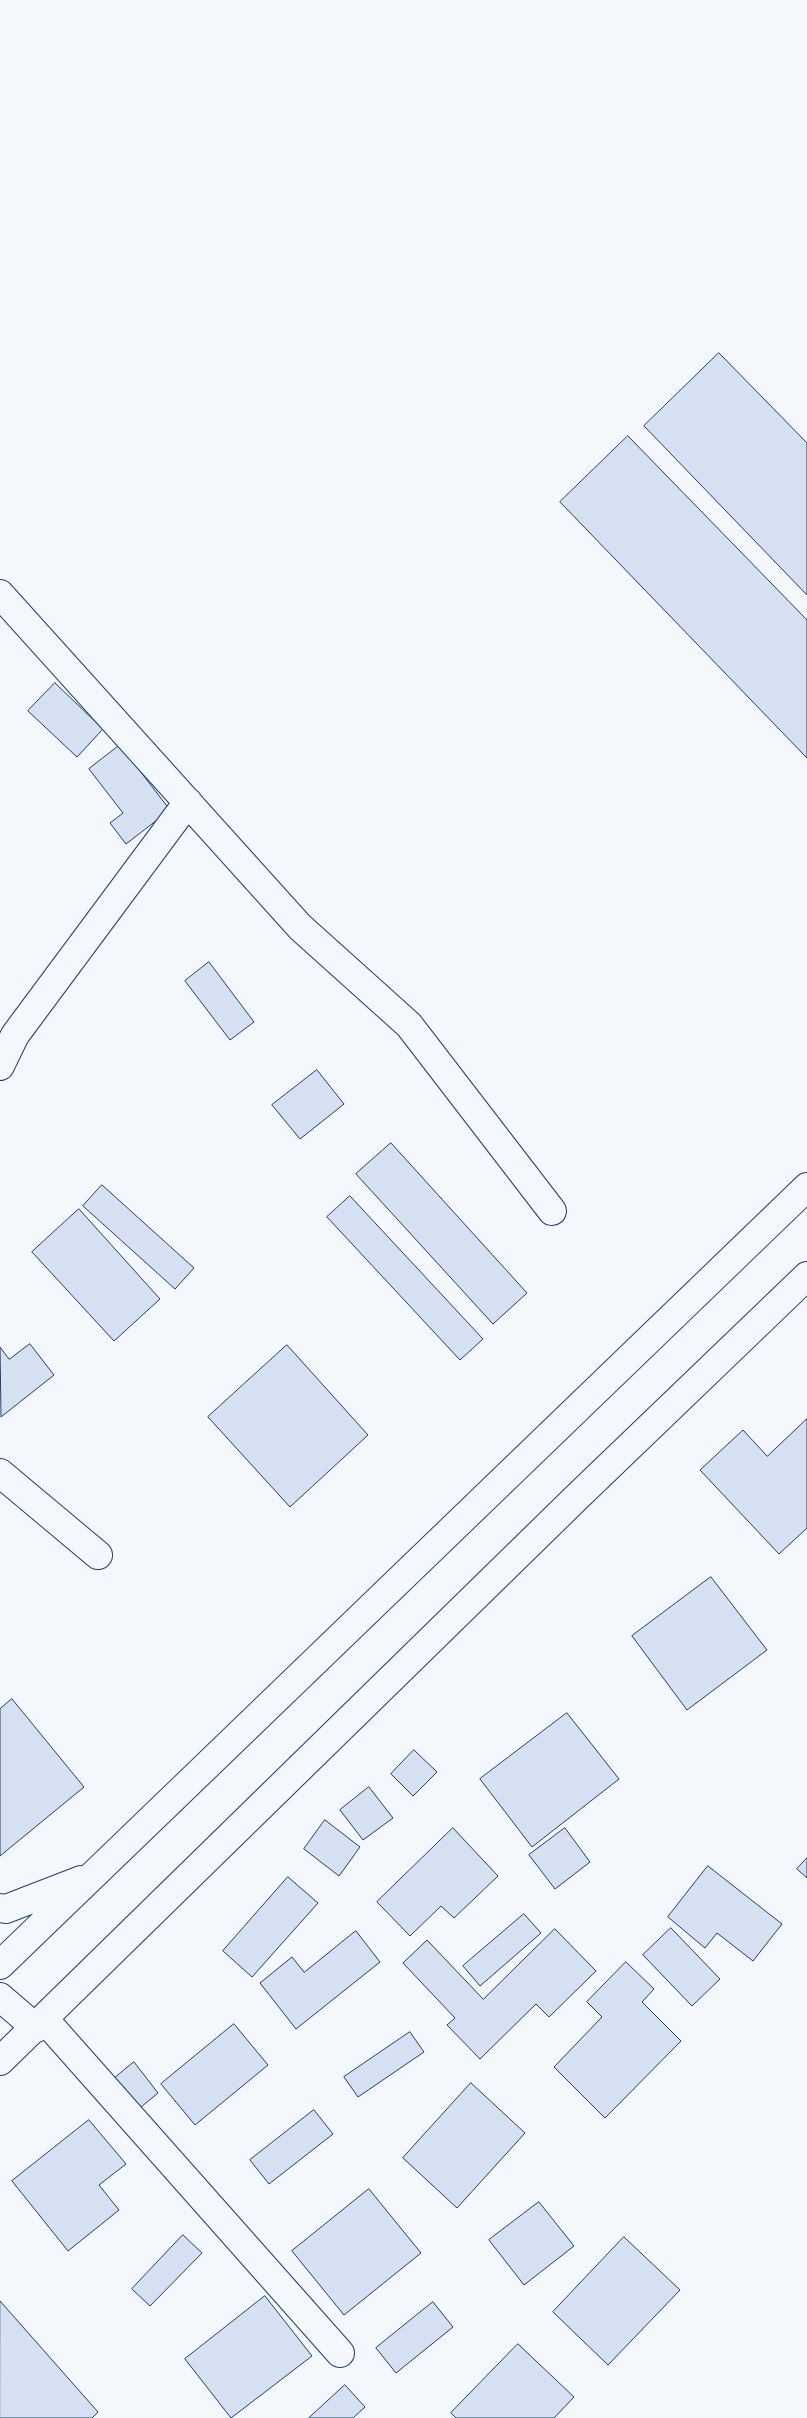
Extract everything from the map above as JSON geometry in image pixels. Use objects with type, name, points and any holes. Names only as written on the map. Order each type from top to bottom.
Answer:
[{"type":"main road","points":[[0,594],[300,927],[409,1025],[552,1211]]},
{"type":"main road","points":[[0,1066],[15,1035],[188,802]]},
{"type":"main road","points":[[0,1965],[807,1187]]},
{"type":"main road","points":[[0,2060],[570,1504],[807,1276]]},
{"type":"main road","points":[[0,1472],[98,1555]]},
{"type":"main road","points":[[0,1908],[6,1909],[92,1876]]},
{"type":"main road","points":[[0,1997],[40,2023],[340,2353]]},
{"type":"building","points":[[719,353],[807,443],[807,595],[644,426]]},
{"type":"building","points":[[628,436],[807,620],[807,758],[560,502]]},
{"type":"building","points":[[55,683],[103,729],[77,757],[28,711]]},
{"type":"building","points":[[120,745],[170,810],[126,844],[110,823],[123,813],[89,769]]},
{"type":"building","points":[[209,962],[254,1022],[230,1040],[185,981]]},
{"type":"building","points":[[317,1070],[344,1104],[300,1139],[272,1105]]},
{"type":"building","points":[[391,1143],[527,1293],[493,1324],[356,1174]]},
{"type":"building","points":[[102,1185],[194,1268],[175,1289],[83,1206]]},
{"type":"building","points":[[350,1196],[483,1339],[460,1360],[327,1217]]},
{"type":"building","points":[[79,1209],[160,1299],[114,1341],[32,1252]]},
{"type":"building","points":[[30,1344],[54,1375],[1,1417],[0,1347],[9,1359]]},
{"type":"building","points":[[287,1345],[368,1435],[290,1507],[208,1417]]},
{"type":"building","points":[[807,1419],[807,1528],[779,1554],[700,1470],[743,1430],[767,1456]]},
{"type":"building","points":[[711,1577],[767,1650],[687,1710],[632,1636]]},
{"type":"building","points":[[12,1699],[84,1787],[0,1856],[0,1709]]},
{"type":"building","points":[[567,1713],[619,1779],[532,1847],[480,1779]]},
{"type":"building","points":[[414,1750],[437,1772],[413,1796],[391,1774]]},
{"type":"building","points":[[369,1787],[393,1818],[363,1840],[340,1810]]},
{"type":"building","points":[[325,1820],[360,1847],[339,1876],[304,1849]]},
{"type":"building","points":[[453,1828],[498,1876],[454,1918],[441,1906],[410,1936],[377,1902]]},
{"type":"building","points":[[565,1828],[590,1862],[555,1889],[529,1855]]},
{"type":"building","points":[[807,1858],[807,1878],[797,1869]]},
{"type":"building","points":[[708,1866],[782,1924],[753,1961],[717,1933],[705,1948],[668,1917]]},
{"type":"building","points":[[288,1877],[318,1903],[252,1977],[223,1951]]},
{"type":"building","points":[[524,1914],[541,1933],[480,1986],[463,1966]]},
{"type":"building","points":[[671,1928],[720,1979],[692,2006],[643,1955]]},
{"type":"building","points":[[555,1929],[596,1971],[549,2017],[536,2004],[480,2059],[447,2025],[455,2018],[403,1963],[427,1940],[483,1999]]},
{"type":"building","points":[[356,1931],[380,1962],[296,2029],[260,1983],[292,1957],[304,1972]]},
{"type":"building","points":[[626,1962],[654,1989],[642,2002],[681,2041],[605,2118],[554,2067],[602,2017],[587,2002]]},
{"type":"building","points":[[234,2024],[268,2065],[195,2125],[161,2084]]},
{"type":"building","points":[[410,2032],[424,2052],[358,2097],[344,2077]]},
{"type":"building","points":[[134,2062],[158,2093],[135,2112],[110,2082]]},
{"type":"building","points":[[471,2083],[525,2133],[457,2208],[403,2158]]},
{"type":"building","points":[[314,2110],[333,2134],[269,2184],[250,2160]]},
{"type":"building","points":[[89,2120],[126,2164],[99,2185],[119,2210],[68,2251],[12,2181]]},
{"type":"building","points":[[369,2189],[421,2253],[344,2315],[292,2251]]},
{"type":"building","points":[[539,2202],[574,2246],[524,2285],[489,2240]]},
{"type":"building","points":[[183,2235],[202,2253],[150,2306],[132,2289]]},
{"type":"building","points":[[624,2237],[680,2290],[608,2365],[553,2312]]},
{"type":"building","points":[[265,2296],[312,2356],[231,2418],[185,2359]]},
{"type":"building","points":[[0,2301],[98,2412],[92,2418],[0,2418]]},
{"type":"building","points":[[433,2302],[453,2327],[396,2373],[376,2348]]},
{"type":"building","points":[[518,2344],[574,2397],[554,2418],[456,2418],[451,2413]]},
{"type":"building","points":[[345,2385],[365,2407],[353,2418],[309,2418]]}]
